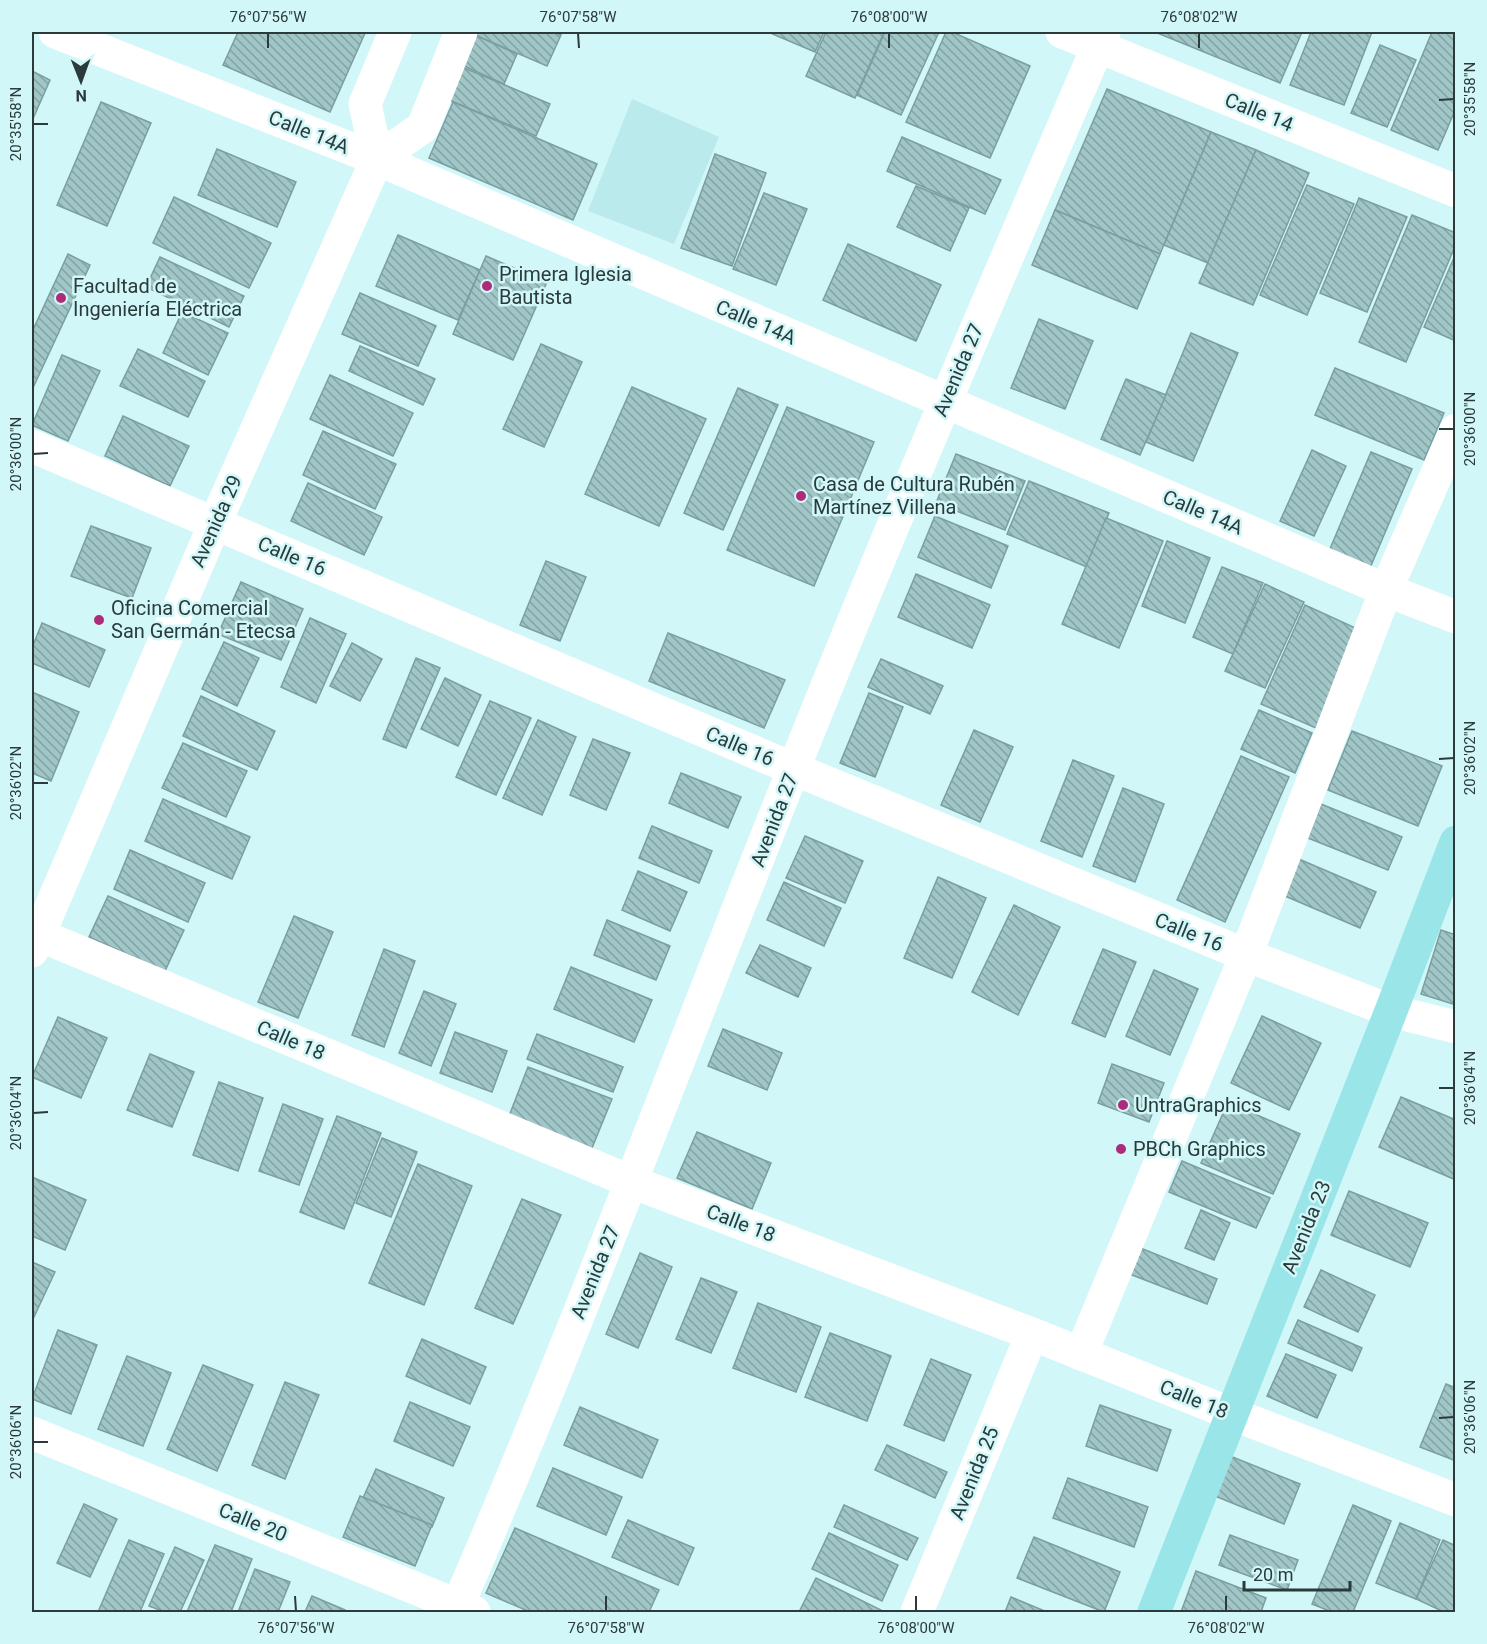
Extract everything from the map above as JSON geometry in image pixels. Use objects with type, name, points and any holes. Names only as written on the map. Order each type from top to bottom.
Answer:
[{"type":"main road","name":"Avenida 23","points":[[1154,1612],[1391,1011],[1455,842]]},
{"type":"street","name":"Calle 14A","points":[[55,32],[378,159],[1386,590],[1455,617]]},
{"type":"street","points":[[396,32],[365,104],[378,159],[423,127],[461,32]]},
{"type":"street","name":"Calle 14","points":[[1062,32],[1101,39],[1455,191]]},
{"type":"street","name":"Avenida 27","points":[[463,1610],[794,769],[944,402],[1101,39]]},
{"type":"street","name":"Avenida 29","points":[[34,940],[215,523],[378,159]]},
{"type":"street","points":[[1081,1354],[1246,955],[1386,590],[1455,430]]},
{"type":"street","name":"Calle 16","points":[[32,446],[794,769],[1246,955],[1391,1011],[1455,1027]]},
{"type":"street","name":"Calle 18","points":[[34,940],[632,1182],[1032,1334],[1455,1500]]},
{"type":"street","name":"Avenida 25","points":[[917,1612],[1032,1334]]},
{"type":"street","name":"Calle 20","points":[[32,1433],[463,1610]]},
{"type":"shaded area","points":[[632,99],[719,137],[674,244],[588,211]]},
{"type":"building","points":[[238,32],[365,33],[330,112],[223,65]]},
{"type":"building","points":[[477,32],[554,32],[561,35],[547,66],[475,35]]},
{"type":"building","points":[[768,32],[824,32],[815,52]]},
{"type":"building","points":[[826,32],[884,32],[855,98],[806,76]]},
{"type":"building","points":[[885,32],[939,32],[901,115],[857,95]]},
{"type":"building","points":[[946,32],[952,32],[1030,66],[990,158],[906,122]]},
{"type":"building","points":[[1155,32],[1302,32],[1280,83]]},
{"type":"building","points":[[1311,32],[1372,32],[1344,105],[1290,85]]},
{"type":"building","points":[[1432,32],[1456,32],[1456,108],[1438,150],[1391,130]]},
{"type":"building","points":[[475,35],[517,54],[504,84],[462,65]]},
{"type":"building","points":[[1380,45],[1416,60],[1387,127],[1351,113]]},
{"type":"building","points":[[462,67],[550,104],[536,136],[449,100]]},
{"type":"building","points":[[32,71],[50,80],[32,121]]},
{"type":"building","points":[[1107,89],[1211,132],[1160,254],[1055,210]]},
{"type":"building","points":[[101,102],[151,123],[107,226],[57,205]]},
{"type":"building","points":[[453,102],[597,164],[573,220],[429,158]]},
{"type":"building","points":[[1211,132],[1256,150],[1208,263],[1164,245]]},
{"type":"building","points":[[902,137],[1001,180],[985,214],[887,171]]},
{"type":"building","points":[[217,149],[296,182],[277,227],[198,195]]},
{"type":"building","points":[[1256,150],[1309,173],[1253,305],[1199,283]]},
{"type":"building","points":[[715,154],[766,173],[732,266],[681,248]]},
{"type":"building","points":[[1307,185],[1354,204],[1307,315],[1260,295]]},
{"type":"building","points":[[916,186],[969,208],[950,251],[897,227]]},
{"type":"building","points":[[764,193],[807,209],[776,285],[733,269]]},
{"type":"building","points":[[174,197],[271,243],[249,288],[153,243]]},
{"type":"building","points":[[1359,198],[1407,217],[1367,312],[1320,293]]},
{"type":"building","points":[[1055,210],[1160,254],[1137,309],[1032,265]]},
{"type":"building","points":[[1412,215],[1456,233],[1456,244],[1406,362],[1359,342]]},
{"type":"building","points":[[398,235],[480,270],[458,320],[376,286]]},
{"type":"building","points":[[848,244],[941,285],[916,341],[823,300]]},
{"type":"building","points":[[1456,253],[1456,341],[1424,327]]},
{"type":"building","name":"Facultad de Ingeniería Eléctrica","points":[[68,254],[90,265],[32,390],[32,332]]},
{"type":"building","points":[[486,256],[547,282],[513,360],[453,334]]},
{"type":"building","points":[[160,257],[244,296],[229,327],[146,287]]},
{"type":"building","points":[[360,293],[436,326],[418,366],[342,334]]},
{"type":"building","points":[[182,312],[228,333],[208,375],[163,353]]},
{"type":"building","points":[[1039,319],[1093,341],[1065,409],[1011,388]]},
{"type":"building","points":[[1191,333],[1238,353],[1193,461],[1146,442]]},
{"type":"building","points":[[541,344],[582,362],[544,447],[503,429]]},
{"type":"building","points":[[360,346],[435,379],[423,405],[349,371]]},
{"type":"building","points":[[138,349],[205,381],[188,417],[120,386]]},
{"type":"building","points":[[62,355],[100,371],[68,441],[32,425]]},
{"type":"building","points":[[1335,368],[1444,413],[1424,460],[1315,415]]},
{"type":"building","points":[[330,375],[413,413],[393,456],[310,419]]},
{"type":"building","points":[[1126,379],[1166,395],[1140,455],[1101,439]]},
{"type":"building","points":[[632,387],[706,419],[659,526],[585,494]]},
{"type":"building","points":[[738,388],[778,405],[723,530],[684,513]]},
{"type":"building","name":"Casa de Cultura Rubén Martínez Villena","points":[[787,407],[874,442],[814,586],[727,550]]},
{"type":"building","points":[[123,416],[189,446],[170,486],[105,456]]},
{"type":"building","points":[[323,431],[396,464],[375,509],[303,475]]},
{"type":"building","points":[[1312,450],[1346,466],[1314,536],[1280,521]]},
{"type":"building","points":[[1371,452],[1412,469],[1370,568],[1329,551]]},
{"type":"building","points":[[956,454],[1025,481],[1005,530],[936,503]]},
{"type":"building","points":[[1029,481],[1109,513],[1087,567],[1007,534]]},
{"type":"building","points":[[308,483],[382,517],[364,555],[291,521]]},
{"type":"building","points":[[935,516],[1008,546],[991,588],[918,557]]},
{"type":"building","points":[[1106,518],[1163,541],[1119,648],[1062,624]]},
{"type":"building","points":[[91,526],[151,548],[132,598],[71,576]]},
{"type":"building","points":[[1167,541],[1210,558],[1185,623],[1142,606]]},
{"type":"building","points":[[546,561],[586,577],[560,641],[520,625]]},
{"type":"building","points":[[1222,567],[1263,583],[1233,654],[1193,637]]},
{"type":"building","points":[[916,574],[990,605],[972,648],[898,617]]},
{"type":"building","points":[[241,582],[303,609],[281,660],[218,634]]},
{"type":"building","points":[[1265,584],[1304,602],[1265,688],[1225,671]]},
{"type":"building","points":[[1305,605],[1360,630],[1316,728],[1261,704]]},
{"type":"building","points":[[310,618],[346,634],[316,703],[281,687]]},
{"type":"building","points":[[42,623],[105,650],[89,687],[32,663],[32,648]]},
{"type":"building","points":[[668,633],[785,680],[764,728],[649,681]]},
{"type":"building","points":[[224,642],[259,658],[237,706],[202,689]]},
{"type":"building","points":[[352,643],[382,659],[360,701],[330,686]]},
{"type":"building","points":[[416,658],[440,668],[406,748],[383,739]]},
{"type":"building","points":[[881,659],[943,686],[930,714],[868,687]]},
{"type":"building","points":[[445,678],[481,695],[458,746],[421,729]]},
{"type":"building","points":[[32,692],[79,712],[51,781],[32,773]]},
{"type":"building","points":[[869,693],[903,707],[875,777],[840,763]]},
{"type":"building","points":[[201,696],[275,731],[257,770],[183,736]]},
{"type":"building","points":[[490,701],[531,718],[496,795],[456,777]]},
{"type":"building","points":[[1259,710],[1312,733],[1295,773],[1241,749]]},
{"type":"building","points":[[538,720],[576,737],[542,815],[503,798]]},
{"type":"building","points":[[974,730],[1013,747],[980,822],[941,805]]},
{"type":"building","points":[[1352,731],[1442,766],[1418,826],[1328,790]]},
{"type":"building","points":[[593,739],[630,753],[606,810],[570,795]]},
{"type":"building","points":[[183,743],[247,771],[226,817],[162,788]]},
{"type":"building","points":[[1241,756],[1289,777],[1225,922],[1177,900]]},
{"type":"building","points":[[1073,760],[1114,776],[1082,857],[1041,841]]},
{"type":"building","points":[[681,773],[741,797],[728,828],[669,803]]},
{"type":"building","points":[[1123,788],[1164,804],[1135,882],[1093,866]]},
{"type":"building","points":[[163,799],[250,837],[232,879],[145,841]]},
{"type":"building","points":[[1321,804],[1402,837],[1388,870],[1308,838]]},
{"type":"building","points":[[652,826],[712,851],[699,883],[639,858]]},
{"type":"building","points":[[805,836],[863,861],[845,903],[786,878]]},
{"type":"building","points":[[130,850],[205,883],[188,922],[114,889]]},
{"type":"building","points":[[1294,857],[1376,892],[1360,928],[1278,893]]},
{"type":"building","points":[[638,871],[687,892],[670,931],[622,910]]},
{"type":"building","points":[[938,877],[986,898],[952,978],[904,958]]},
{"type":"building","points":[[784,882],[841,908],[824,946],[767,920]]},
{"type":"building","points":[[108,896],[184,930],[165,971],[89,937]]},
{"type":"building","points":[[1014,905],[1060,927],[1018,1015],[972,992]]},
{"type":"building","points":[[294,916],[333,932],[298,1018],[258,1002]]},
{"type":"building","points":[[607,920],[670,946],[656,980],[594,955]]},
{"type":"building","points":[[1441,930],[1456,935],[1456,1005],[1421,994]]},
{"type":"building","points":[[760,945],[811,968],[798,997],[746,973]]},
{"type":"building","points":[[384,949],[415,961],[384,1047],[352,1035]]},
{"type":"building","points":[[1103,949],[1136,962],[1105,1037],[1072,1023]]},
{"type":"building","points":[[571,967],[652,1000],[634,1042],[554,1009]]},
{"type":"building","points":[[1154,970],[1198,989],[1170,1055],[1126,1036]]},
{"type":"building","points":[[424,991],[456,1004],[431,1066],[399,1053]]},
{"type":"building","points":[[1262,1016],[1321,1043],[1289,1110],[1231,1083]]},
{"type":"building","points":[[58,1017],[107,1038],[81,1098],[32,1077]]},
{"type":"building","points":[[723,1029],[782,1053],[767,1090],[708,1066]]},
{"type":"building","points":[[455,1032],[507,1051],[492,1092],[440,1073]]},
{"type":"building","points":[[537,1034],[623,1067],[613,1092],[527,1059]]},
{"type":"building","points":[[150,1054],[194,1072],[172,1127],[127,1110]]},
{"type":"building","points":[[1112,1064],[1164,1083],[1149,1122],[1098,1103]]},
{"type":"building","points":[[528,1067],[612,1099],[592,1148],[509,1116]]},
{"type":"building","points":[[219,1082],[263,1098],[238,1171],[193,1155]]},
{"type":"building","points":[[1401,1097],[1456,1120],[1456,1180],[1379,1147]]},
{"type":"building","points":[[1228,1102],[1300,1134],[1273,1194],[1201,1163]]},
{"type":"building","points":[[283,1104],[323,1119],[299,1185],[259,1171]]},
{"type":"building","points":[[337,1116],[381,1133],[344,1229],[300,1212]]},
{"type":"building","points":[[697,1132],[771,1163],[752,1209],[677,1178]]},
{"type":"building","points":[[382,1138],[417,1152],[391,1217],[356,1203]]},
{"type":"building","points":[[1182,1161],[1270,1198],[1256,1228],[1169,1192]]},
{"type":"building","points":[[418,1164],[472,1186],[424,1305],[369,1283]]},
{"type":"building","points":[[32,1177],[86,1200],[65,1250],[32,1236]]},
{"type":"building","points":[[1349,1191],[1428,1223],[1410,1267],[1331,1235]]},
{"type":"building","points":[[522,1199],[561,1215],[513,1324],[475,1308]]},
{"type":"building","points":[[1201,1210],[1230,1223],[1214,1260],[1185,1248]]},
{"type":"building","points":[[1138,1247],[1217,1279],[1207,1304],[1127,1273]]},
{"type":"building","points":[[640,1253],[672,1267],[638,1348],[606,1334]]},
{"type":"building","points":[[32,1262],[55,1272],[34,1317],[32,1315]]},
{"type":"building","points":[[1321,1270],[1375,1295],[1358,1332],[1304,1307]]},
{"type":"building","points":[[701,1278],[737,1292],[711,1353],[676,1339]]},
{"type":"building","points":[[758,1303],[821,1327],[796,1392],[733,1368]]},
{"type":"building","points":[[1298,1320],[1362,1348],[1352,1371],[1288,1343]]},
{"type":"building","points":[[58,1330],[97,1345],[71,1414],[32,1399]]},
{"type":"building","points":[[830,1333],[891,1356],[867,1421],[805,1397]]},
{"type":"building","points":[[422,1339],[486,1367],[470,1404],[406,1376]]},
{"type":"building","points":[[1286,1354],[1336,1375],[1317,1418],[1267,1396]]},
{"type":"building","points":[[127,1356],[171,1373],[143,1446],[98,1429]]},
{"type":"building","points":[[931,1359],[971,1375],[944,1441],[904,1425]]},
{"type":"building","points":[[203,1365],[253,1385],[217,1471],[167,1449]]},
{"type":"building","points":[[285,1382],[319,1395],[285,1479],[252,1465]]},
{"type":"building","points":[[1446,1384],[1456,1388],[1456,1461],[1420,1447]]},
{"type":"building","points":[[410,1402],[470,1427],[453,1466],[394,1441]]},
{"type":"building","points":[[1100,1405],[1171,1430],[1157,1471],[1086,1446]]},
{"type":"building","points":[[580,1407],[658,1440],[642,1478],[564,1445]]},
{"type":"building","points":[[887,1445],[947,1472],[935,1498],[875,1470]]},
{"type":"building","points":[[1230,1456],[1300,1484],[1284,1524],[1215,1496]]},
{"type":"building","points":[[553,1468],[622,1497],[606,1535],[537,1506]]},
{"type":"building","points":[[376,1469],[444,1498],[432,1527],[363,1498]]},
{"type":"building","points":[[1068,1478],[1148,1507],[1134,1547],[1053,1518]]},
{"type":"building","points":[[360,1496],[432,1525],[415,1566],[343,1537]]},
{"type":"building","points":[[84,1504],[117,1519],[90,1577],[57,1563]]},
{"type":"building","points":[[844,1505],[918,1538],[907,1560],[834,1527]]},
{"type":"building","points":[[1353,1505],[1391,1521],[1353,1612],[1332,1612],[1312,1604]]},
{"type":"building","points":[[628,1520],[694,1548],[678,1585],[612,1557]]},
{"type":"building","points":[[1400,1523],[1440,1540],[1416,1599],[1376,1583]]},
{"type":"building","points":[[515,1528],[659,1590],[649,1612],[530,1612],[486,1593]]},
{"type":"building","points":[[829,1533],[898,1565],[882,1601],[812,1569]]},
{"type":"building","points":[[1230,1535],[1298,1560],[1287,1590],[1219,1565]]},
{"type":"building","points":[[1034,1537],[1120,1572],[1104,1612],[1017,1578]]},
{"type":"building","points":[[129,1540],[164,1554],[140,1612],[98,1612]]},
{"type":"building","points":[[1443,1540],[1456,1546],[1454,1612],[1444,1612],[1416,1599]]},
{"type":"building","points":[[215,1545],[252,1559],[231,1612],[187,1612]]},
{"type":"building","points":[[175,1547],[204,1560],[180,1612],[165,1612],[149,1606]]},
{"type":"building","points":[[255,1569],[290,1582],[278,1612],[238,1612]]},
{"type":"building","points":[[1196,1571],[1266,1598],[1261,1612],[1181,1612]]},
{"type":"building","points":[[816,1578],[881,1610],[880,1612],[799,1612]]},
{"type":"building","points":[[312,1596],[345,1610],[344,1612],[305,1612]]},
{"type":"building","points":[[1011,1597],[1047,1612],[1005,1612]]},
{"type":"place","name":"Primera Iglesia Bautista","points":[[487,286]]},
{"type":"place","name":"Facultad de Ingeniería Eléctrica","points":[[61,298]]},
{"type":"place","name":"Casa de Cultura Rubén Martínez Villena","points":[[801,496]]},
{"type":"place","name":"Oficina Comercial San Germán - Etecsa","points":[[99,620]]},
{"type":"place","name":"UntraGraphics","points":[[1123,1105]]},
{"type":"place","name":"PBCh Graphics","points":[[1121,1149]]}]
